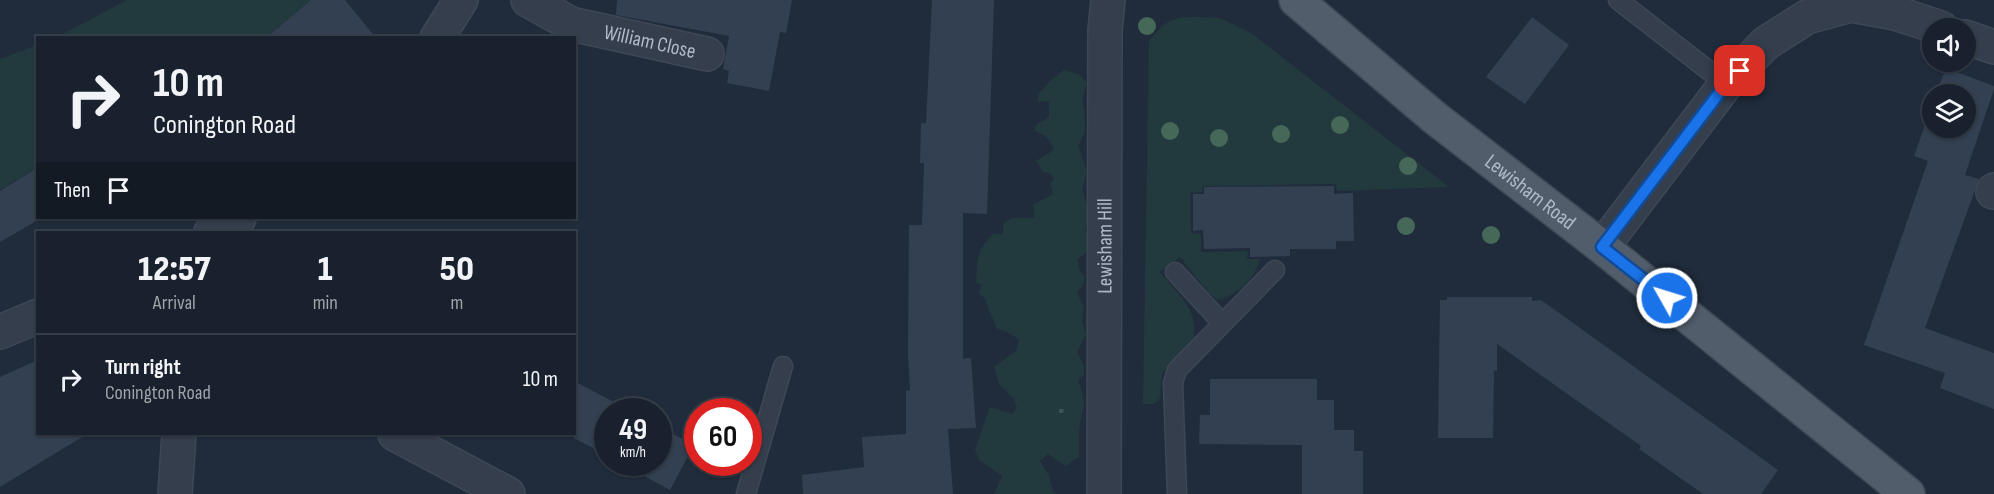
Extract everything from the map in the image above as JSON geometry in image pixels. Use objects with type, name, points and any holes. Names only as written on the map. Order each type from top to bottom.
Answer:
[{"type":"main road","name":"Lewisham Road","points":[[1296,0],[1435,118],[1602,247],[1908,494]]},
{"type":"street","points":[[438,36],[461,0]]},
{"type":"street","name":"William Close","points":[[528,0],[571,24],[707,54]]},
{"type":"street","name":"Lewisham Hill","points":[[1104,494],[1105,42],[1108,0]]},
{"type":"street","points":[[1602,247],[1726,84],[1767,44],[1807,17],[1851,5],[1895,13],[1922,22]]},
{"type":"street","points":[[1976,41],[1994,47]]},
{"type":"street","points":[[214,231],[237,219]]},
{"type":"street","points":[[0,332],[36,317]]},
{"type":"street","points":[[175,494],[179,435]]},
{"type":"street","points":[[397,435],[508,494]]},
{"type":"lane","points":[[1618,0],[1726,84]]},
{"type":"lane","points":[[1177,494],[1173,383],[1177,370],[1275,270]]},
{"type":"lane","points":[[1175,272],[1222,323]]},
{"type":"lane","points":[[746,494],[783,366]]},
{"type":"path","points":[[1059,411],[1065,411]]},
{"type":"green space","points":[[127,0],[311,0],[268,36],[59,36]]},
{"type":"green space","points":[[1180,18],[1220,18],[1251,33],[1449,187],[1337,191],[1336,184],[1203,186],[1202,192],[1190,193],[1191,233],[1201,234],[1201,252],[1248,251],[1247,259],[1260,259],[1254,273],[1244,285],[1218,300],[1208,292],[1180,257],[1160,272],[1189,309],[1193,317],[1194,337],[1162,374],[1160,398],[1154,404],[1143,404],[1149,41],[1159,29],[1169,22]]},
{"type":"green space","points":[[36,45],[36,168],[0,190],[0,59]]},
{"type":"green space","points":[[1064,70],[1079,74],[1087,83],[1082,99],[1085,132],[1078,146],[1087,171],[1082,190],[1089,210],[1085,231],[1093,241],[1092,248],[1078,259],[1079,269],[1085,277],[1083,285],[1077,292],[1084,308],[1082,321],[1086,335],[1077,352],[1084,366],[1084,374],[1078,381],[1084,402],[1079,433],[1079,457],[1065,466],[1048,454],[1040,461],[1049,476],[1053,492],[1058,494],[994,494],[1002,476],[979,460],[975,449],[990,407],[1012,414],[1017,408],[1014,399],[999,384],[994,367],[1017,350],[1019,340],[996,328],[986,299],[979,294],[981,284],[976,283],[978,262],[980,251],[993,234],[1003,234],[1003,224],[1012,218],[1034,218],[1034,204],[1053,194],[1050,184],[1054,178],[1050,173],[1043,172],[1036,161],[1054,150],[1047,138],[1034,130],[1037,124],[1049,117],[1049,101],[1038,102],[1038,94]]},
{"type":"building","points":[[311,0],[345,0],[374,36],[268,36]]},
{"type":"building","points":[[617,0],[792,0],[786,33],[780,32],[769,91],[727,83],[729,71],[723,69],[729,36],[616,15]]},
{"type":"building","points":[[932,0],[994,0],[987,214],[963,213],[963,359],[971,358],[976,428],[948,429],[953,494],[803,494],[802,475],[864,467],[862,437],[906,434],[906,391],[910,390],[909,225],[922,225],[924,163],[920,163],[921,123],[926,123]]},
{"type":"building","points":[[1532,17],[1569,45],[1525,104],[1486,77]]},
{"type":"building","points":[[1944,72],[1957,72],[1994,86],[1994,89],[1965,175],[1979,179],[1925,328],[1994,353],[1994,409],[1940,388],[1945,373],[1864,345],[1928,161],[1914,156],[1922,133],[1922,138],[1976,138],[1976,84],[1940,84]]},
{"type":"building","points":[[36,168],[36,219],[38,220],[0,242],[0,191]]},
{"type":"building","points":[[1334,186],[1334,194],[1353,193],[1354,241],[1336,241],[1336,249],[1290,249],[1290,256],[1250,257],[1250,248],[1204,249],[1203,230],[1193,231],[1193,194],[1204,194],[1204,187]]},
{"type":"building","points":[[1447,297],[1532,297],[1532,301],[1541,300],[1778,470],[1761,494],[1703,494],[1639,449],[1641,446],[1497,344],[1497,371],[1494,370],[1493,438],[1438,438],[1440,300],[1447,300]]},
{"type":"building","points":[[36,361],[36,435],[85,435],[0,487],[0,377]]},
{"type":"building","points":[[1210,379],[1317,379],[1317,400],[1334,400],[1334,430],[1354,430],[1354,451],[1363,451],[1363,494],[1302,494],[1302,445],[1199,444],[1200,415],[1210,415]]},
{"type":"building","points":[[576,382],[606,398],[594,398],[594,449],[574,438],[576,435]]},
{"type":"building","points":[[672,433],[684,440],[684,464],[670,490],[644,476],[672,476]]},
{"type":"route","points":[[1667,298],[1602,247],[1726,84],[1740,71]]}]
